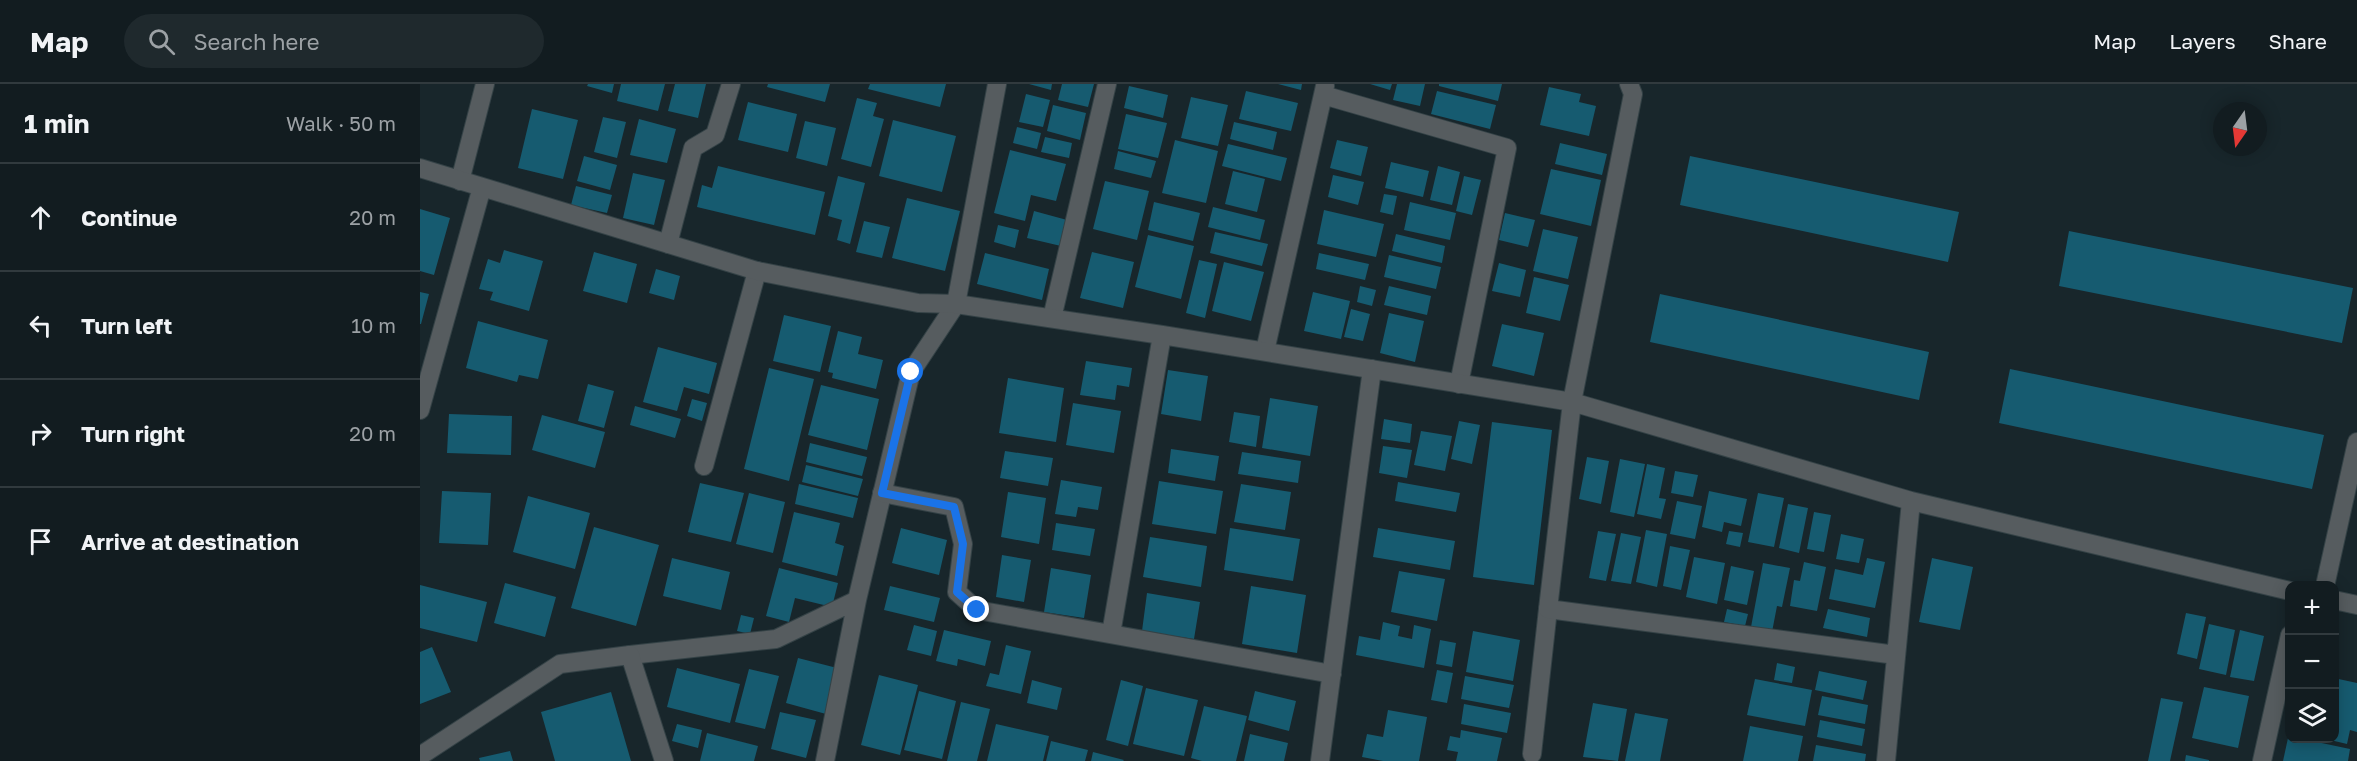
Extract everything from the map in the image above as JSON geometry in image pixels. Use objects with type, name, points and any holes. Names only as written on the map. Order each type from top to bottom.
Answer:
[{"type":"street","points":[[460,181],[485,84]]},
{"type":"street","points":[[668,244],[693,148],[715,135],[731,84]]},
{"type":"street","points":[[825,761],[857,600],[911,372],[956,304],[997,84]]},
{"type":"street","points":[[1052,318],[1107,84]]},
{"type":"street","points":[[1532,754],[1572,402],[1633,87]]},
{"type":"street","points":[[1265,351],[1324,90],[1507,148],[1459,384]]},
{"type":"street","points":[[420,168],[757,271],[918,303],[956,304],[1052,318],[1572,402],[1911,501],[2285,590]]},
{"type":"street","points":[[420,410],[482,187]]},
{"type":"street","points":[[704,466],[757,271]]},
{"type":"street","points":[[1112,634],[1162,335]]},
{"type":"street","points":[[1320,761],[1372,369]]},
{"type":"street","points":[[2326,581],[2357,442]]},
{"type":"street","points":[[882,493],[954,507],[963,544],[957,592],[977,610],[1332,674]]},
{"type":"street","points":[[1886,761],[1911,501]]},
{"type":"street","points":[[420,756],[560,664],[776,639],[857,600]]},
{"type":"street","points":[[2339,601],[2357,605]]},
{"type":"street","points":[[1548,609],[1896,655]]},
{"type":"street","points":[[2262,761],[2285,654]]},
{"type":"street","points":[[630,655],[663,761]]},
{"type":"building","points":[[588,84],[614,84],[612,93],[587,86]]},
{"type":"building","points":[[621,84],[665,84],[658,111],[617,101]]},
{"type":"building","points":[[675,84],[706,84],[698,118],[668,111]]},
{"type":"building","points":[[768,84],[830,84],[825,102],[767,87]]},
{"type":"building","points":[[870,84],[946,84],[940,107],[868,89]]},
{"type":"building","points":[[1029,84],[1052,84],[1051,90]]},
{"type":"building","points":[[1062,84],[1094,84],[1088,107],[1058,100]]},
{"type":"building","points":[[1278,84],[1302,84],[1301,90]]},
{"type":"building","points":[[1370,84],[1392,84],[1390,90]]},
{"type":"building","points":[[1397,84],[1425,84],[1420,106],[1393,100]]},
{"type":"building","points":[[1439,84],[1502,84],[1498,101],[1439,86]]},
{"type":"building","points":[[1129,86],[1168,95],[1163,118],[1124,108]]},
{"type":"building","points":[[1549,87],[1581,94],[1579,102],[1596,106],[1589,136],[1540,125]]},
{"type":"building","points":[[1246,91],[1298,103],[1291,131],[1239,119]]},
{"type":"building","points":[[1437,91],[1496,105],[1490,129],[1431,114]]},
{"type":"building","points":[[1026,94],[1050,100],[1043,127],[1019,122]]},
{"type":"building","points":[[1191,97],[1228,105],[1218,146],[1181,138]]},
{"type":"building","points":[[857,98],[877,103],[873,116],[884,119],[871,167],[841,159]]},
{"type":"building","points":[[748,102],[797,114],[788,152],[738,140]]},
{"type":"building","points":[[1053,105],[1086,113],[1080,140],[1047,131]]},
{"type":"building","points":[[532,109],[578,120],[563,179],[518,168]]},
{"type":"building","points":[[1126,114],[1167,123],[1158,158],[1118,149]]},
{"type":"building","points":[[603,117],[626,122],[617,158],[594,152]]},
{"type":"building","points":[[639,119],[676,129],[667,163],[630,155]]},
{"type":"building","points":[[893,120],[956,136],[942,192],[879,176]]},
{"type":"building","points":[[805,121],[836,128],[827,166],[796,158]]},
{"type":"building","points":[[1234,122],[1277,132],[1273,150],[1230,139]]},
{"type":"building","points":[[1017,127],[1041,133],[1037,149],[1013,143]]},
{"type":"building","points":[[1045,137],[1072,143],[1069,158],[1041,152]]},
{"type":"building","points":[[1175,140],[1218,151],[1206,203],[1162,193]]},
{"type":"building","points":[[1337,140],[1368,147],[1361,176],[1330,168]]},
{"type":"building","points":[[1560,143],[1607,154],[1602,175],[1555,164]]},
{"type":"building","points":[[1228,144],[1287,158],[1281,181],[1222,166]]},
{"type":"building","points":[[1010,150],[1066,164],[1056,201],[1031,195],[1025,221],[994,213]]},
{"type":"building","points":[[1118,151],[1156,161],[1151,178],[1114,169]]},
{"type":"building","points":[[584,156],[617,165],[610,190],[577,181]]},
{"type":"building","points":[[1690,156],[1959,212],[1948,262],[1680,205]]},
{"type":"building","points":[[1391,162],[1429,171],[1423,197],[1385,188]]},
{"type":"building","points":[[718,166],[825,192],[815,235],[697,207],[702,185],[712,188]]},
{"type":"building","points":[[1438,166],[1460,172],[1452,205],[1430,200]]},
{"type":"building","points":[[1551,169],[1601,180],[1591,226],[1540,214]]},
{"type":"building","points":[[1233,171],[1265,179],[1257,212],[1225,204]]},
{"type":"building","points":[[633,173],[665,180],[654,225],[623,218]]},
{"type":"building","points":[[1333,175],[1364,182],[1358,205],[1328,197]]},
{"type":"building","points":[[838,176],[865,183],[850,244],[837,240],[842,220],[828,216]]},
{"type":"building","points":[[1464,176],[1481,180],[1472,215],[1456,211]]},
{"type":"building","points":[[1105,181],[1149,191],[1137,240],[1093,229]]},
{"type":"building","points":[[576,186],[612,195],[607,213],[571,205]]},
{"type":"building","points":[[1384,194],[1397,196],[1393,215],[1380,212]]},
{"type":"building","points":[[907,198],[960,211],[945,271],[892,258]]},
{"type":"building","points":[[1154,202],[1200,213],[1193,241],[1148,230]]},
{"type":"building","points":[[1410,202],[1456,213],[1450,240],[1404,230]]},
{"type":"building","points":[[1213,207],[1265,220],[1260,240],[1208,227]]},
{"type":"building","points":[[420,209],[450,218],[434,275],[420,271]]},
{"type":"building","points":[[1324,210],[1384,224],[1376,257],[1317,244]]},
{"type":"building","points":[[1034,211],[1067,220],[1061,246],[1027,238]]},
{"type":"building","points":[[1505,213],[1535,220],[1528,247],[1499,240]]},
{"type":"building","points":[[864,221],[890,227],[882,258],[856,252]]},
{"type":"building","points":[[998,225],[1019,230],[1015,248],[994,242]]},
{"type":"building","points":[[1543,229],[1578,237],[1568,279],[1533,271]]},
{"type":"building","points":[[2069,231],[2353,288],[2342,343],[2059,286]]},
{"type":"building","points":[[1215,232],[1268,244],[1262,266],[1210,253]]},
{"type":"building","points":[[1396,234],[1445,246],[1442,263],[1392,251]]},
{"type":"building","points":[[1148,235],[1194,246],[1181,299],[1135,287]]},
{"type":"building","points":[[504,250],[543,261],[529,311],[490,300],[493,292],[479,289],[488,259],[500,263]]},
{"type":"building","points":[[594,252],[637,264],[627,303],[583,291]]},
{"type":"building","points":[[1092,252],[1134,262],[1123,308],[1080,298]]},
{"type":"building","points":[[985,253],[1049,269],[1042,300],[977,284]]},
{"type":"building","points":[[1319,253],[1369,264],[1365,280],[1316,269]]},
{"type":"building","points":[[1389,255],[1441,267],[1436,289],[1384,277]]},
{"type":"building","points":[[1199,260],[1217,264],[1205,318],[1186,313]]},
{"type":"building","points":[[1224,262],[1264,272],[1251,321],[1212,311]]},
{"type":"building","points":[[1499,263],[1526,270],[1520,297],[1492,291]]},
{"type":"building","points":[[656,269],[680,276],[674,300],[649,293]]},
{"type":"building","points":[[1534,277],[1569,285],[1560,321],[1526,313]]},
{"type":"building","points":[[1360,286],[1376,290],[1372,306],[1357,302]]},
{"type":"building","points":[[1389,286],[1431,296],[1427,315],[1384,305]]},
{"type":"building","points":[[420,292],[429,294],[421,324],[420,324]]},
{"type":"building","points":[[1313,292],[1350,301],[1341,339],[1304,331]]},
{"type":"building","points":[[1660,294],[1929,352],[1919,400],[1650,342]]},
{"type":"building","points":[[1351,309],[1370,314],[1363,341],[1344,337]]},
{"type":"building","points":[[1389,313],[1424,321],[1415,362],[1380,353]]},
{"type":"building","points":[[784,315],[831,326],[820,372],[773,361]]},
{"type":"building","points":[[478,321],[548,340],[538,379],[519,375],[517,382],[466,368]]},
{"type":"building","points":[[1502,324],[1544,333],[1534,376],[1492,366]]},
{"type":"building","points":[[838,331],[862,337],[858,354],[883,360],[876,389],[832,378],[833,373],[828,372]]},
{"type":"building","points":[[658,347],[717,363],[709,394],[684,387],[677,411],[643,402]]},
{"type":"building","points":[[1086,361],[1132,368],[1129,387],[1117,385],[1115,400],[1080,395]]},
{"type":"building","points":[[769,368],[814,379],[789,481],[744,469]]},
{"type":"building","points":[[2010,369],[2324,435],[2312,489],[1999,423]]},
{"type":"building","points":[[1168,370],[1208,376],[1201,421],[1161,414]]},
{"type":"building","points":[[1008,378],[1064,388],[1056,442],[999,433]]},
{"type":"building","points":[[588,384],[614,391],[604,428],[578,421]]},
{"type":"building","points":[[821,385],[879,399],[867,450],[808,435]]},
{"type":"building","points":[[1270,398],[1318,406],[1310,456],[1262,448]]},
{"type":"building","points":[[692,399],[707,403],[702,421],[687,416]]},
{"type":"building","points":[[1073,403],[1121,411],[1114,453],[1066,445]]},
{"type":"building","points":[[635,406],[681,419],[675,438],[630,425]]},
{"type":"building","points":[[1234,412],[1260,416],[1256,447],[1229,442]]},
{"type":"building","points":[[449,414],[512,416],[511,455],[447,453]]},
{"type":"building","points":[[542,415],[605,432],[595,468],[532,450]]},
{"type":"building","points":[[1384,419],[1412,424],[1410,443],[1381,439]]},
{"type":"building","points":[[1459,421],[1480,425],[1472,464],[1451,459]]},
{"type":"building","points":[[1492,422],[1552,430],[1534,585],[1473,577]]},
{"type":"building","points":[[1421,431],[1452,436],[1445,471],[1414,465]]},
{"type":"building","points":[[810,443],[867,457],[862,476],[806,462]]},
{"type":"building","points":[[1383,446],[1412,450],[1407,478],[1379,473]]},
{"type":"building","points":[[1171,449],[1219,456],[1215,481],[1168,473]]},
{"type":"building","points":[[1005,451],[1053,458],[1048,486],[1000,478]]},
{"type":"building","points":[[1242,452],[1301,461],[1298,483],[1238,474]]},
{"type":"building","points":[[1587,457],[1609,461],[1601,504],[1579,499]]},
{"type":"building","points":[[1620,459],[1645,464],[1634,517],[1610,512]]},
{"type":"building","points":[[1647,464],[1665,468],[1659,498],[1666,499],[1661,519],[1637,514]]},
{"type":"building","points":[[806,465],[863,479],[858,496],[802,482]]},
{"type":"building","points":[[1675,471],[1698,475],[1693,497],[1671,493]]},
{"type":"building","points":[[1061,480],[1102,487],[1098,510],[1078,507],[1076,517],[1055,514]]},
{"type":"building","points":[[1159,481],[1223,491],[1216,534],[1152,524]]},
{"type":"building","points":[[1398,482],[1460,493],[1456,512],[1395,501]]},
{"type":"building","points":[[700,483],[744,493],[731,542],[688,532]]},
{"type":"building","points":[[799,484],[858,498],[853,518],[795,504]]},
{"type":"building","points":[[1241,484],[1291,492],[1285,530],[1234,522]]},
{"type":"building","points":[[442,491],[491,493],[488,545],[439,543]]},
{"type":"building","points":[[1709,491],[1747,499],[1741,526],[1724,522],[1722,532],[1702,527]]},
{"type":"building","points":[[1008,492],[1046,498],[1039,544],[1001,537]]},
{"type":"building","points":[[749,493],[785,502],[773,553],[736,544]]},
{"type":"building","points":[[1758,493],[1784,498],[1774,547],[1748,542]]},
{"type":"building","points":[[528,496],[590,513],[575,569],[513,552]]},
{"type":"building","points":[[1677,501],[1702,506],[1695,539],[1670,534]]},
{"type":"building","points":[[1788,504],[1808,508],[1799,553],[1779,548]]},
{"type":"building","points":[[794,512],[840,523],[835,543],[844,546],[837,576],[782,562]]},
{"type":"building","points":[[1814,512],[1831,515],[1824,552],[1807,549]]},
{"type":"building","points":[[1056,523],[1095,529],[1090,556],[1052,550]]},
{"type":"building","points":[[594,527],[659,545],[636,626],[571,608]]},
{"type":"building","points":[[901,528],[947,540],[939,575],[892,563]]},
{"type":"building","points":[[1230,528],[1300,539],[1293,581],[1224,570]]},
{"type":"building","points":[[1378,528],[1455,541],[1450,570],[1373,557]]},
{"type":"building","points":[[1646,530],[1667,534],[1657,587],[1636,582]]},
{"type":"building","points":[[1598,531],[1616,534],[1606,581],[1589,578]]},
{"type":"building","points":[[1729,531],[1743,533],[1740,547],[1726,544]]},
{"type":"building","points":[[1621,533],[1641,537],[1631,584],[1611,581]]},
{"type":"building","points":[[1841,534],[1864,539],[1859,563],[1836,559]]},
{"type":"building","points":[[1150,537],[1207,546],[1201,587],[1143,577]]},
{"type":"building","points":[[1670,546],[1690,550],[1681,590],[1663,586]]},
{"type":"building","points":[[1002,555],[1031,560],[1024,602],[996,597]]},
{"type":"building","points":[[1694,557],[1725,563],[1717,604],[1686,597]]},
{"type":"building","points":[[672,558],[730,572],[721,610],[663,596]]},
{"type":"building","points":[[1867,558],[1885,562],[1875,608],[1829,599],[1835,569],[1863,575]]},
{"type":"building","points":[[1932,558],[1973,567],[1960,630],[1919,622]]},
{"type":"building","points":[[1804,562],[1826,567],[1817,611],[1790,606],[1794,580],[1800,581]]},
{"type":"building","points":[[1763,563],[1790,568],[1782,607],[1777,606],[1772,632],[1751,627]]},
{"type":"building","points":[[1731,566],[1754,571],[1747,605],[1724,600]]},
{"type":"building","points":[[779,568],[838,583],[832,607],[795,598],[789,622],[766,616]]},
{"type":"building","points":[[1051,568],[1091,575],[1084,618],[1044,612]]},
{"type":"building","points":[[1399,571],[1445,579],[1437,621],[1391,612]]},
{"type":"building","points":[[505,583],[556,597],[545,637],[494,623]]},
{"type":"building","points":[[420,585],[487,602],[477,642],[420,628]]},
{"type":"building","points":[[890,586],[940,598],[934,622],[884,610]]},
{"type":"building","points":[[1251,586],[1306,595],[1297,653],[1242,644]]},
{"type":"building","points":[[1147,593],[1200,602],[1194,639],[1142,631]]},
{"type":"building","points":[[1727,609],[1748,614],[1745,626],[1724,622]]},
{"type":"building","points":[[1828,609],[1870,618],[1867,637],[1823,628]]},
{"type":"building","points":[[2186,613],[2206,617],[2197,659],[2177,654]]},
{"type":"building","points":[[741,615],[754,618],[750,634],[737,631]]},
{"type":"building","points":[[1383,622],[1400,626],[1398,636],[1412,639],[1414,625],[1431,629],[1424,668],[1356,655],[1359,636],[1380,640]]},
{"type":"building","points":[[2209,624],[2235,630],[2226,675],[2199,669]]},
{"type":"building","points":[[914,625],[937,631],[931,656],[907,650]]},
{"type":"building","points":[[944,630],[991,641],[985,666],[958,659],[957,666],[936,661]]},
{"type":"building","points":[[2240,630],[2264,636],[2254,681],[2230,677]]},
{"type":"building","points":[[1473,631],[1520,640],[1513,681],[1466,672]]},
{"type":"building","points":[[1440,640],[1456,643],[1452,667],[1436,664]]},
{"type":"building","points":[[1006,645],[1031,651],[1021,694],[986,686],[990,673],[999,675]]},
{"type":"building","points":[[432,647],[451,692],[420,704],[420,652]]},
{"type":"building","points":[[798,658],[837,668],[826,714],[786,703]]},
{"type":"building","points":[[1777,663],[1795,667],[1792,683],[1774,680]]},
{"type":"building","points":[[677,668],[740,684],[730,723],[667,707]]},
{"type":"building","points":[[749,669],[779,676],[765,729],[735,722]]},
{"type":"building","points":[[1437,670],[1453,673],[1447,703],[1431,700]]},
{"type":"building","points":[[1819,671],[1867,681],[1863,700],[1815,690]]},
{"type":"building","points":[[879,675],[918,685],[900,755],[861,745]]},
{"type":"building","points":[[1465,676],[1514,685],[1509,708],[1461,699]]},
{"type":"building","points":[[1755,679],[1812,690],[1805,726],[1747,715]]},
{"type":"building","points":[[2339,679],[2357,683],[2357,732],[2350,730],[2347,744],[2339,742]]},
{"type":"building","points":[[1032,680],[1062,688],[1057,710],[1027,703]]},
{"type":"building","points":[[1121,680],[1143,686],[1128,746],[1106,740]]},
{"type":"building","points":[[2204,687],[2249,696],[2238,748],[2192,738]]},
{"type":"building","points":[[1146,688],[1198,700],[1184,756],[1133,744]]},
{"type":"building","points":[[919,691],[956,701],[942,759],[904,750]]},
{"type":"building","points":[[1255,691],[1296,701],[1289,731],[1248,720]]},
{"type":"building","points":[[611,692],[631,761],[555,761],[541,712]]},
{"type":"building","points":[[1822,696],[1868,705],[1865,724],[1818,715]]},
{"type":"building","points":[[2161,698],[2183,702],[2170,761],[2148,761]]},
{"type":"building","points":[[961,702],[990,709],[977,761],[947,761]]},
{"type":"building","points":[[1593,703],[1627,709],[1618,761],[1583,757]]},
{"type":"building","points":[[1464,704],[1511,713],[1507,733],[1461,724]]},
{"type":"building","points":[[1204,706],[1247,716],[1236,761],[1202,761],[1191,758]]},
{"type":"building","points":[[1388,710],[1427,717],[1419,761],[1383,761],[1362,757],[1367,734],[1383,737]]},
{"type":"building","points":[[780,712],[816,720],[806,758],[771,749]]},
{"type":"building","points":[[1635,713],[1668,719],[1660,761],[1625,761]]},
{"type":"building","points":[[1820,720],[1865,729],[1862,746],[1817,737]]},
{"type":"building","points":[[677,724],[702,730],[698,748],[672,741]]},
{"type":"building","points":[[996,724],[1049,736],[1043,761],[987,761]]},
{"type":"building","points":[[1750,726],[1803,736],[1798,761],[1743,761]]},
{"type":"building","points":[[1461,730],[1502,738],[1497,761],[1456,761],[1458,752],[1447,750],[1450,736],[1460,738]]},
{"type":"building","points":[[707,733],[758,746],[754,761],[700,761]]},
{"type":"building","points":[[1250,734],[1288,743],[1284,761],[1244,761]]},
{"type":"building","points":[[1051,741],[1088,750],[1085,761],[1046,761]]},
{"type":"building","points":[[2287,743],[2322,743],[2350,749],[2348,761],[2283,761]]},
{"type":"building","points":[[1816,745],[1866,754],[1865,761],[1813,761]]},
{"type":"building","points":[[510,751],[513,761],[480,761],[479,758]]},
{"type":"building","points":[[1093,752],[1124,760],[1091,761]]},
{"type":"building","points":[[2186,755],[2209,760],[2209,761],[2185,761]]},
{"type":"route","points":[[911,372],[882,493],[954,507],[963,544],[957,592],[977,610]]}]
